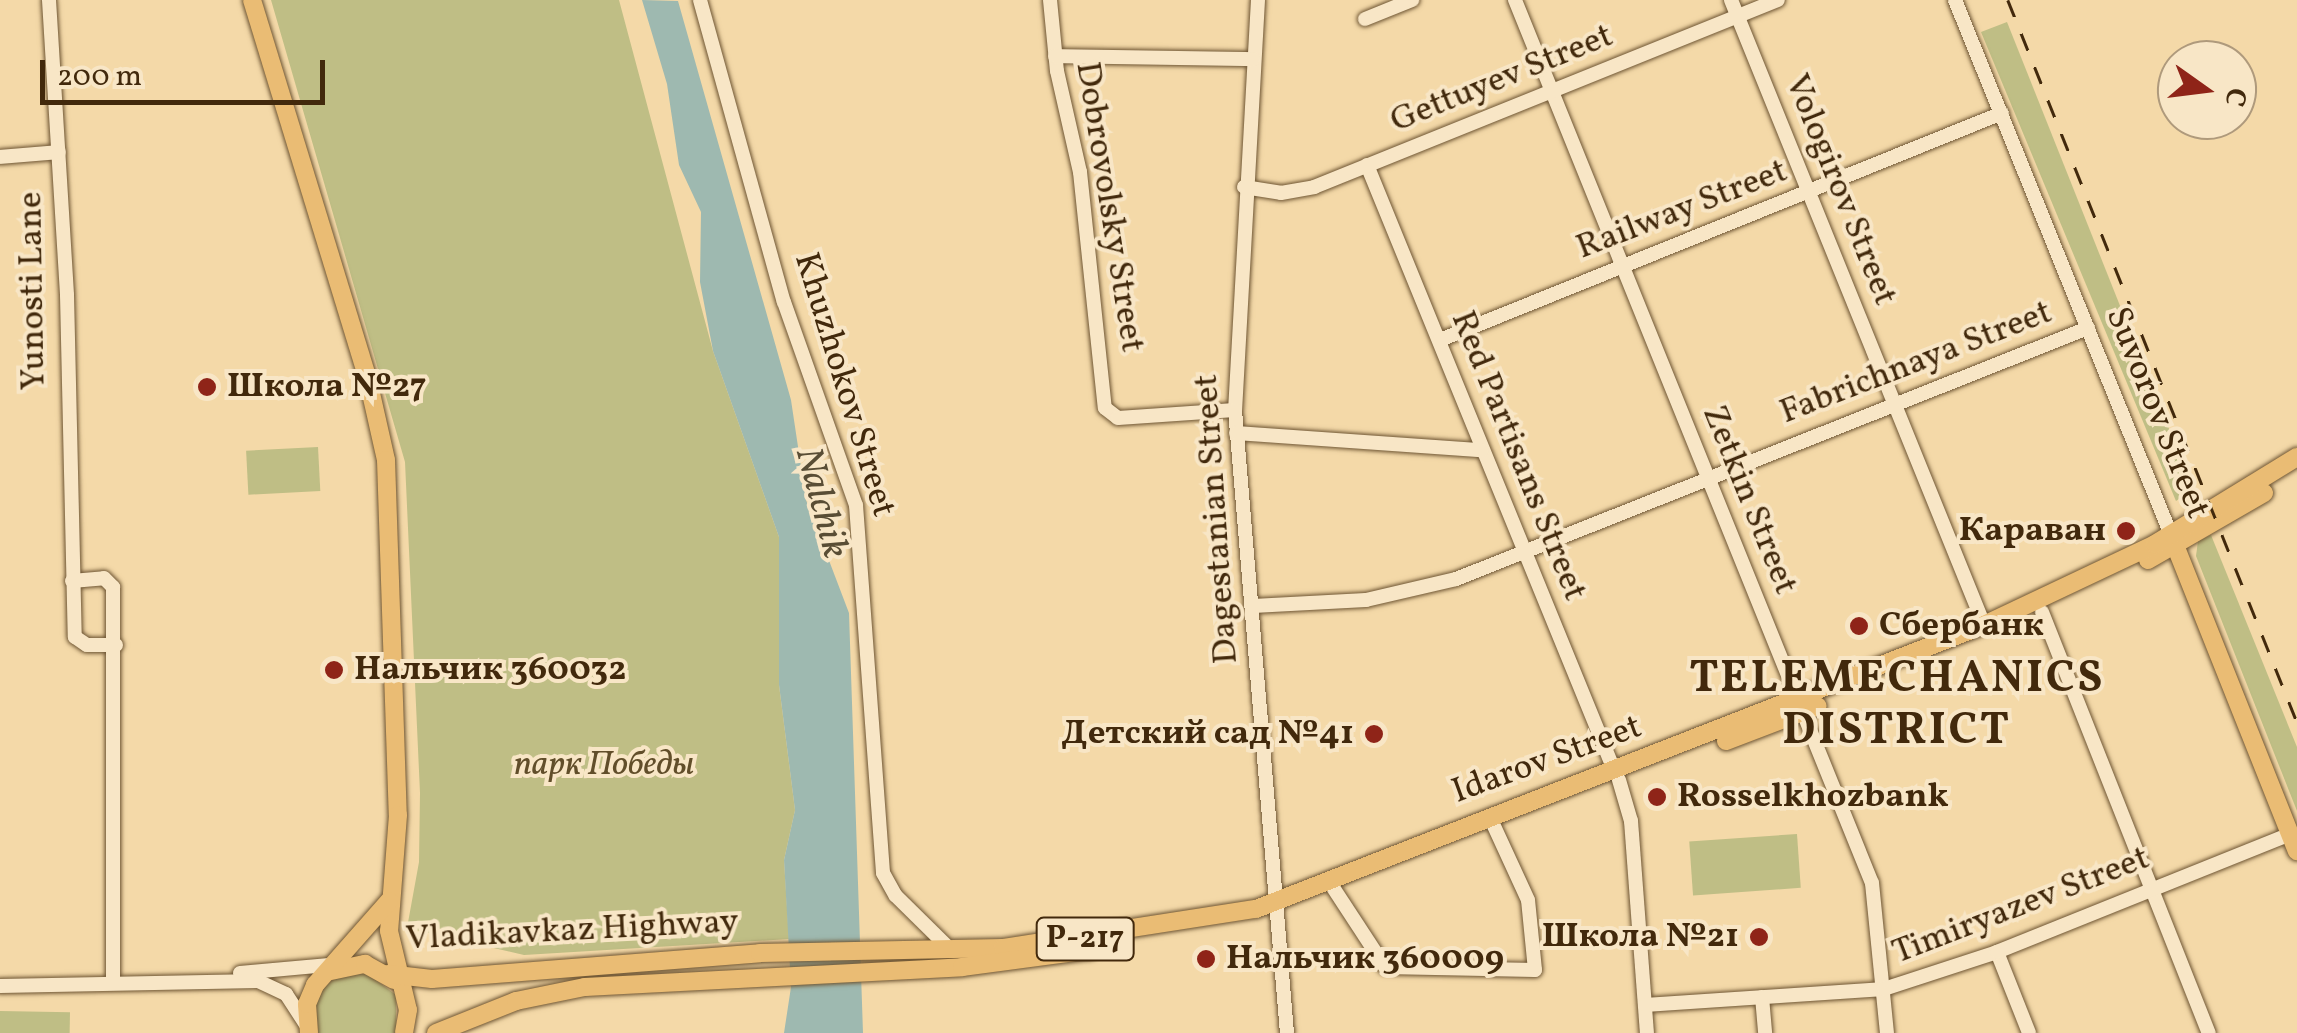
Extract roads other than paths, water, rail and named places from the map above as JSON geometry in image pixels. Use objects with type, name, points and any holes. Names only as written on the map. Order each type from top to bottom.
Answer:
[{"type":"main road","points":[[252,0],[368,380],[386,460],[398,815],[389,900],[395,980],[408,1010],[404,1033]]},
{"type":"main road","name":"Idarov Street","points":[[1802,706],[2174,541],[2297,457]]},
{"type":"main road","name":"Idarov Street","points":[[760,952],[1067,942],[1276,908],[2042,612],[2297,471]]},
{"type":"main road","name":"Suvorov Street","points":[[2174,541],[2294,842]]},
{"type":"main road","name":"Idarov Street","points":[[760,973],[893,972],[1028,961],[1276,908],[1334,889],[1616,776]]},
{"type":"main road","points":[[305,1025],[310,994],[339,966],[389,900]]},
{"type":"main road","name":"Vladikavkaz Highway","points":[[395,980],[760,952]]},
{"type":"main road","name":"Р-217","points":[[339,966],[395,980]]},
{"type":"main road","name":"Vladikavkaz Highway","points":[[436,1033],[536,996],[760,973]]},
{"type":"street","name":"Yunosti Lane","points":[[50,0],[59,152],[75,637],[87,645],[116,645]]},
{"type":"street","name":"Khuzhokov Street","points":[[700,0],[784,302],[856,505],[883,874],[904,905],[937,930],[950,948]]},
{"type":"street","name":"Dobrovolsky Street","points":[[1050,0],[1055,56],[1080,172],[1109,417],[1235,410]]},
{"type":"street","name":"Dagestanian Street","points":[[1258,0],[1244,187],[1235,410],[1287,1033]]},
{"type":"street","points":[[1365,19],[1412,0]]},
{"type":"street","name":"Zetkin Street","points":[[1514,0],[1876,896],[1888,1033]]},
{"type":"street","name":"Vologirov Street","points":[[1731,0],[1984,625]]},
{"type":"street","name":"Gettuyev Street","points":[[1244,187],[1297,192],[1778,0]]},
{"type":"street","name":"Suvorov Street","points":[[1955,0],[2174,541]]},
{"type":"street","points":[[1055,56],[1254,60]]},
{"type":"street","name":"Railway Street","points":[[1440,340],[2002,113]]},
{"type":"street","points":[[0,157],[59,152]]},
{"type":"street","name":"Red Partisans Street","points":[[1367,165],[1631,821],[1648,1033]]},
{"type":"street","name":"Fabrichnaya Street","points":[[1252,606],[1366,600],[1456,579],[2088,328]]},
{"type":"street","points":[[1236,433],[1481,450]]},
{"type":"street","points":[[72,580],[112,582],[116,645],[113,982]]},
{"type":"street","points":[[2042,612],[2209,1033]]},
{"type":"street","points":[[1334,889],[1386,966],[1535,970],[1528,900],[1494,826]]},
{"type":"street","name":"Timiryazev Street","points":[[1645,1006],[1884,989],[1997,952],[2152,890],[2294,842]]},
{"type":"street","points":[[1997,952],[2029,1033]]},
{"type":"street","points":[[0,986],[224,977],[339,966]]},
{"type":"street","points":[[224,977],[273,985],[305,1025]]},
{"type":"street","points":[[1762,997],[1766,1033]]},
{"type":"water","points":[[642,0],[678,1],[791,400],[806,500],[849,613],[863,1033],[784,1033],[791,987],[784,860],[795,810],[779,685],[779,537],[713,351],[700,282],[701,212],[679,165],[667,84]]},
{"type":"railway","points":[[2008,0],[2297,722]]},
{"type":"place","name":"Школа №27","points":[[207,387]]},
{"type":"place","name":"Караван","points":[[2126,531]]},
{"type":"place","name":"Сбербанк","points":[[1859,626]]},
{"type":"place","name":"Нальчик 360032","points":[[334,670]]},
{"type":"place","name":"Детский сад №41","points":[[1374,734]]},
{"type":"place","name":"Rosselkhozbank","points":[[1657,797]]},
{"type":"place","name":"Школа №21","points":[[1759,937]]},
{"type":"place","name":"Нальчик 360009","points":[[1206,959]]},
{"type":"district","name":"TELEMECHANICS DISTRICT","points":[[1897,706]]},
{"type":"water label","name":"Nalchik","points":[[820,503]]},
{"type":"park label","name":"парк Победы","points":[[604,765]]}]
